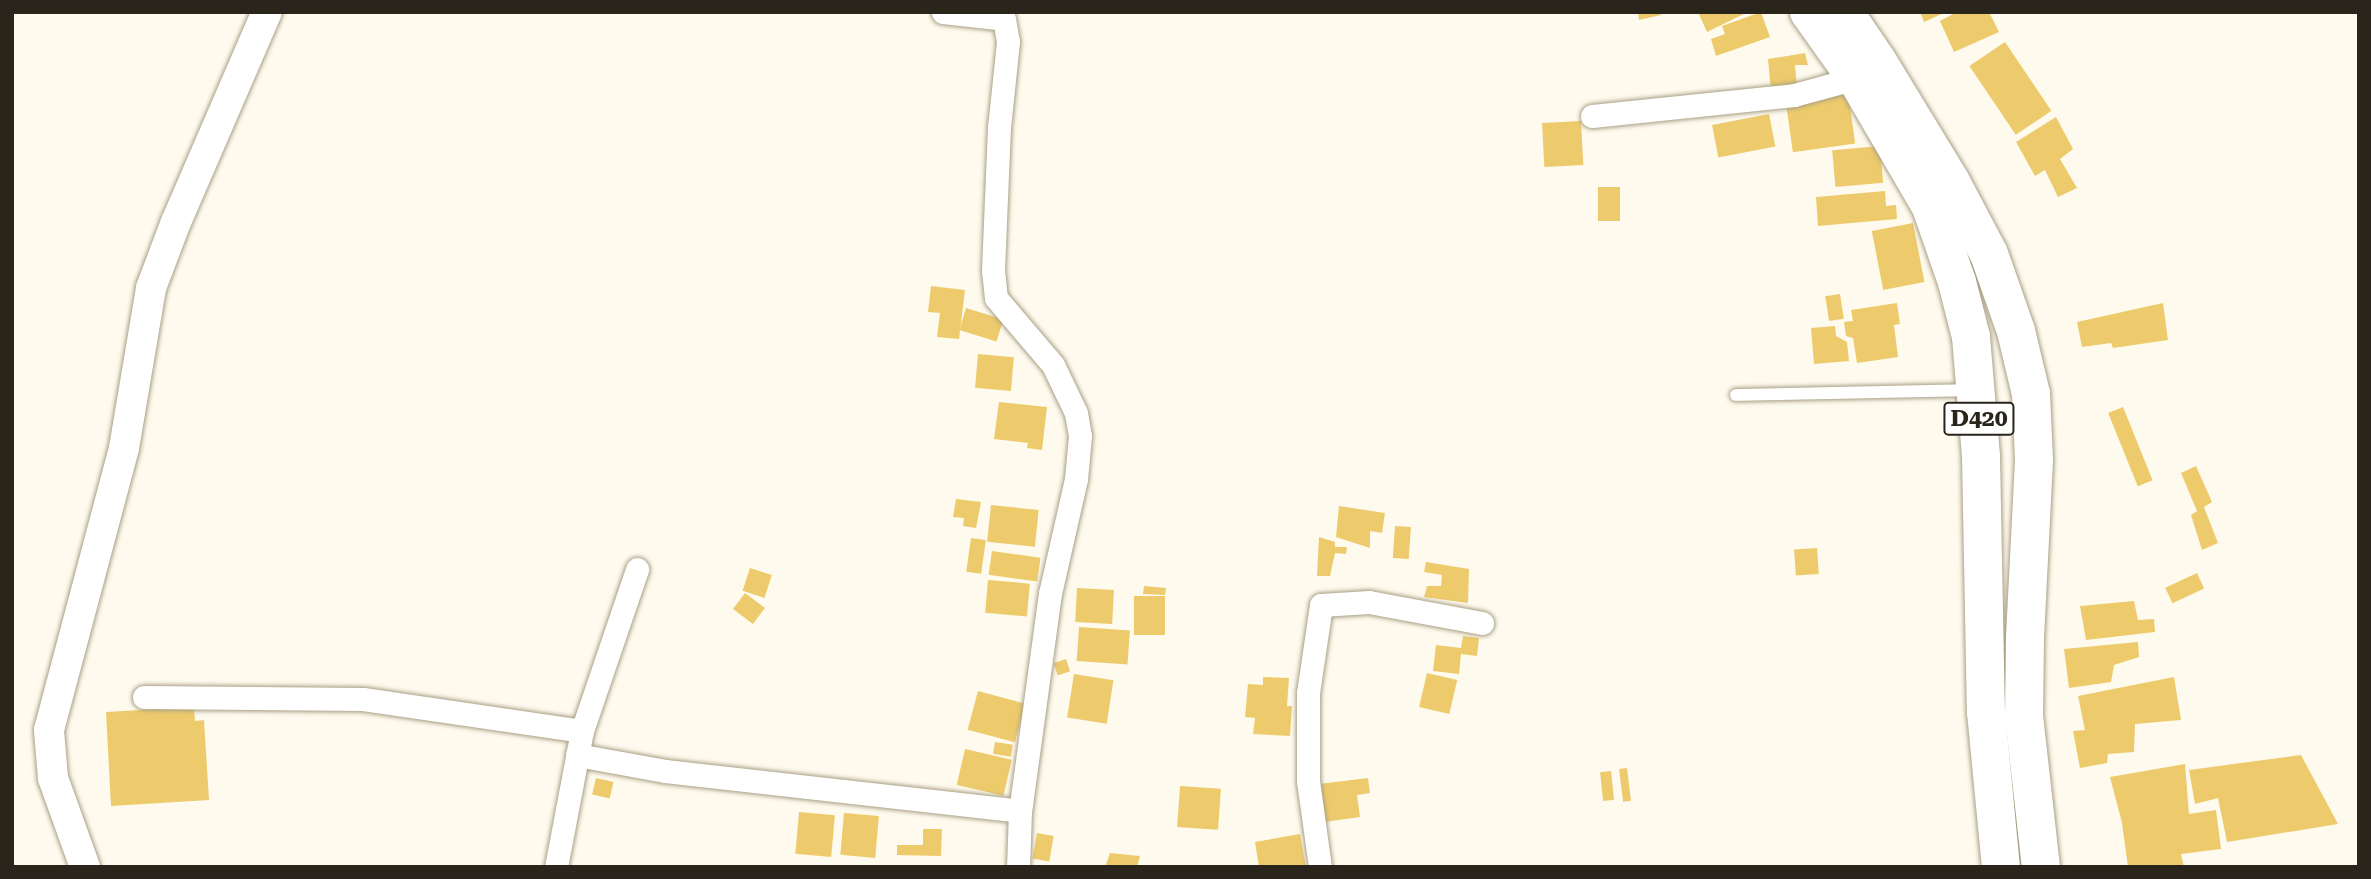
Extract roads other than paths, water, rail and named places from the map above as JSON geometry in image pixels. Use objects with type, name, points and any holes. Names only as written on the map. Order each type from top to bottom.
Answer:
[{"type":"highway","name":"D420","points":[[1809,12],[1856,78],[1931,207],[1957,282],[1971,337],[1978,390],[1986,712],[2001,867]]},
{"type":"highway","name":"D420","points":[[1843,12],[1878,62],[1951,182],[1989,254],[2016,331],[2031,394],[2034,460],[2025,636],[2024,716],[2041,867]]},
{"type":"street","points":[[85,867],[53,778],[49,730],[124,448],[151,288],[176,222],[267,12]]},
{"type":"street","points":[[943,12],[1004,19],[1008,42],[999,127],[993,271],[996,298],[1053,365],[1076,413],[1080,436],[1076,479],[1050,593],[1020,811],[1018,867]]},
{"type":"street","points":[[1592,116],[1794,95],[1856,78]]},
{"type":"street","points":[[556,867],[582,731],[636,569]]},
{"type":"street","points":[[1320,867],[1308,780],[1308,693],[1321,605],[1368,602],[1482,623]]},
{"type":"street","points":[[144,697],[363,699],[582,731]]},
{"type":"street","points":[[577,755],[664,771],[1020,811]]},
{"type":"lane","points":[[1736,395],[1978,390]]}]
